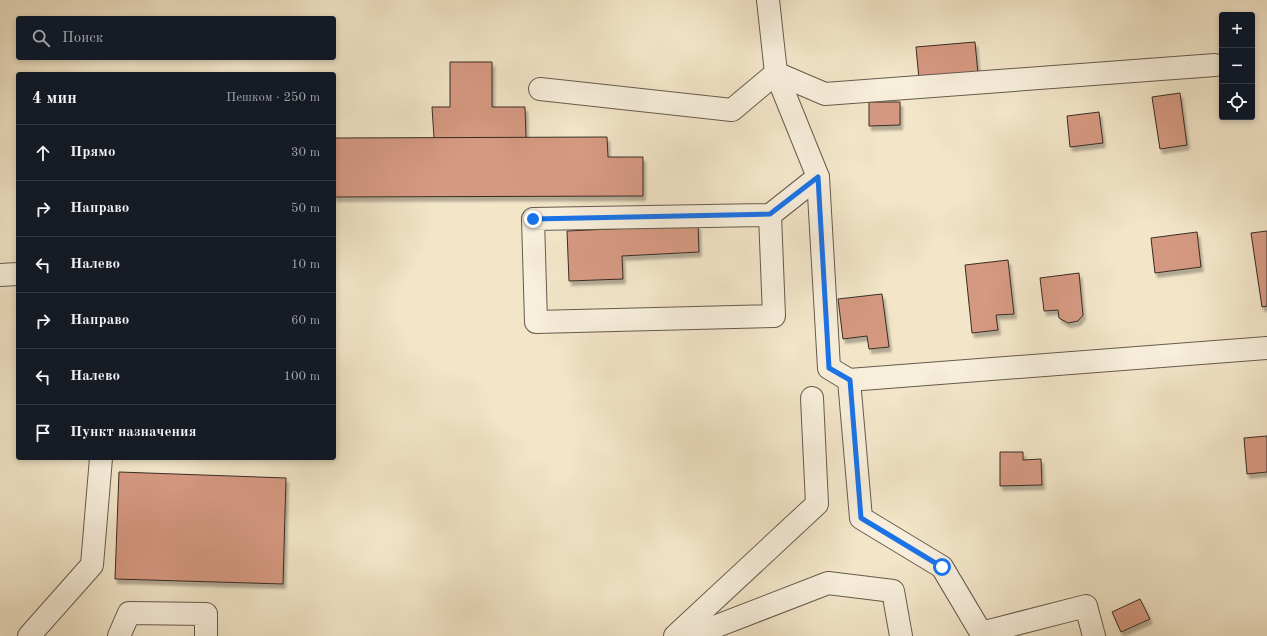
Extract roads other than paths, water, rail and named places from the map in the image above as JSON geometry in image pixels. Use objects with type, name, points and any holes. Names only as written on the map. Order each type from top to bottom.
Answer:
[{"type":"street","points":[[768,0],[776,73],[818,177],[829,368],[850,380],[1267,348]]},
{"type":"street","points":[[776,73],[825,94],[1215,65]]},
{"type":"street","points":[[540,89],[732,110],[776,73]]},
{"type":"street","points":[[770,214],[774,316],[536,322],[533,219],[770,214],[818,177]]},
{"type":"street","points":[[0,275],[16,274]]},
{"type":"street","points":[[850,380],[861,518],[942,567],[982,634],[1086,606],[1094,636]]},
{"type":"street","points":[[675,636],[818,504],[812,398]]},
{"type":"street","points":[[28,636],[92,565],[102,460]]},
{"type":"street","points":[[691,636],[828,583],[893,591],[901,636]]},
{"type":"street","points":[[119,636],[129,613],[206,614],[206,636]]}]
